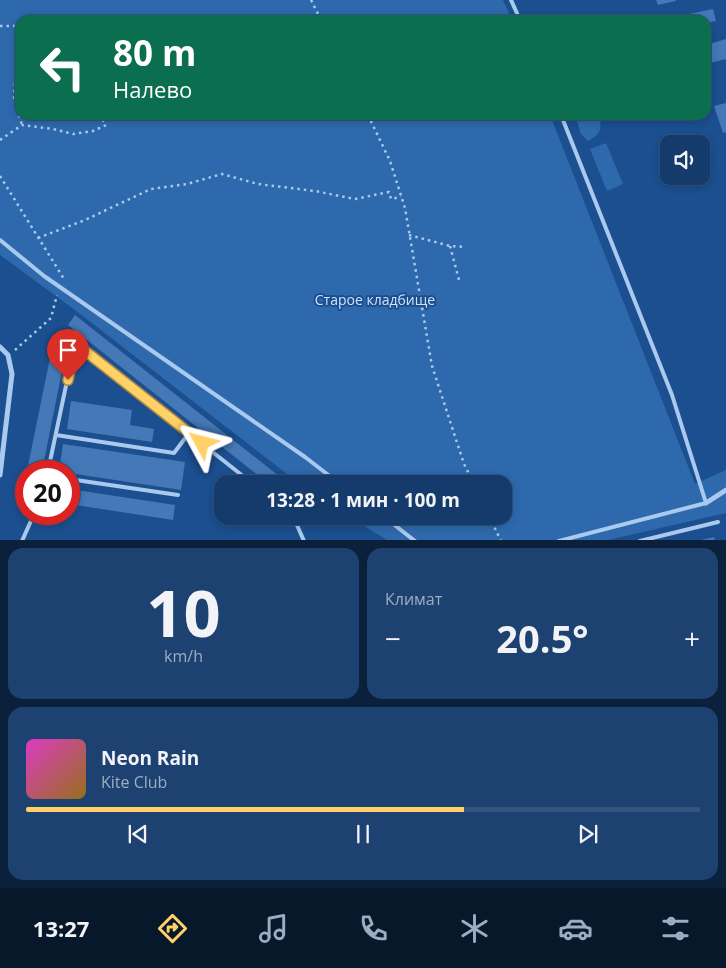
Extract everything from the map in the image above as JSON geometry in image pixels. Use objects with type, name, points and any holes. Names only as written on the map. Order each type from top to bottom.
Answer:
[{"type":"street","points":[[0,347],[8,355],[12,374],[0,475]]},
{"type":"street","points":[[706,503],[726,490]]},
{"type":"lane","points":[[511,0],[518,15]]},
{"type":"lane","points":[[559,540],[706,503],[672,395],[563,120]]},
{"type":"lane","points":[[0,240],[44,276],[328,475]]},
{"type":"lane","points":[[50,460],[75,343],[242,475]]},
{"type":"lane","points":[[56,435],[174,454],[189,433]]},
{"type":"lane","points":[[80,481],[178,495]]},
{"type":"lane","points":[[640,540],[718,522]]},
{"type":"lane","points":[[22,540],[29,525]]},
{"type":"lane","points":[[296,525],[304,540]]},
{"type":"lane","points":[[395,525],[415,540]]},
{"type":"path","points":[[311,0],[318,15]]},
{"type":"path","points":[[0,26],[15,26]]},
{"type":"path","points":[[15,82],[15,102]]},
{"type":"path","points":[[20,120],[22,125]]},
{"type":"path","points":[[0,140],[22,125],[73,134],[93,131],[106,125],[103,120]]},
{"type":"path","points":[[370,120],[390,161],[401,197],[432,366],[464,464],[470,475]]},
{"type":"path","points":[[38,238],[85,220],[151,189],[187,184],[222,174],[258,184],[315,191],[355,199],[389,192],[391,199],[401,197]]},
{"type":"path","points":[[0,176],[64,280]]},
{"type":"path","points":[[409,235],[450,246],[466,246]]},
{"type":"path","points":[[450,246],[459,280]]},
{"type":"path","points":[[8,355],[50,318],[56,296],[61,287]]},
{"type":"path","points":[[494,525],[501,540]]},
{"type":"green space","name":"Старое кладбище","points":[[0,0],[503,0],[510,15],[15,15],[15,120],[552,120],[695,484],[726,470],[726,513],[608,540],[387,540],[363,525],[512,525],[512,475],[288,475],[75,310],[0,255]]},
{"type":"green space","points":[[577,120],[600,120],[600,131],[596,136],[588,141],[581,134]]},
{"type":"green space","points":[[606,143],[623,184],[607,191],[590,149]]},
{"type":"building","points":[[656,0],[676,0],[676,1],[658,5]]},
{"type":"building","points":[[713,9],[716,21],[711,22],[711,15],[689,14]]},
{"type":"building","points":[[726,39],[726,59],[711,63],[711,44]]},
{"type":"building","points":[[726,103],[726,132],[723,133],[714,106]]},
{"type":"building","points":[[75,315],[278,475],[258,475],[68,325]]},
{"type":"building","points":[[53,343],[67,346],[44,460],[29,460]]},
{"type":"building","points":[[71,401],[132,410],[130,425],[154,429],[152,442],[67,429]]},
{"type":"building","points":[[63,444],[185,462],[181,490],[80,475],[80,460],[61,460]]},
{"type":"building","points":[[80,491],[175,505],[173,520],[80,506]]},
{"type":"building","points":[[714,537],[715,540],[701,540]]},
{"type":"route","points":[[68,380],[75,343],[202,443]]}]
